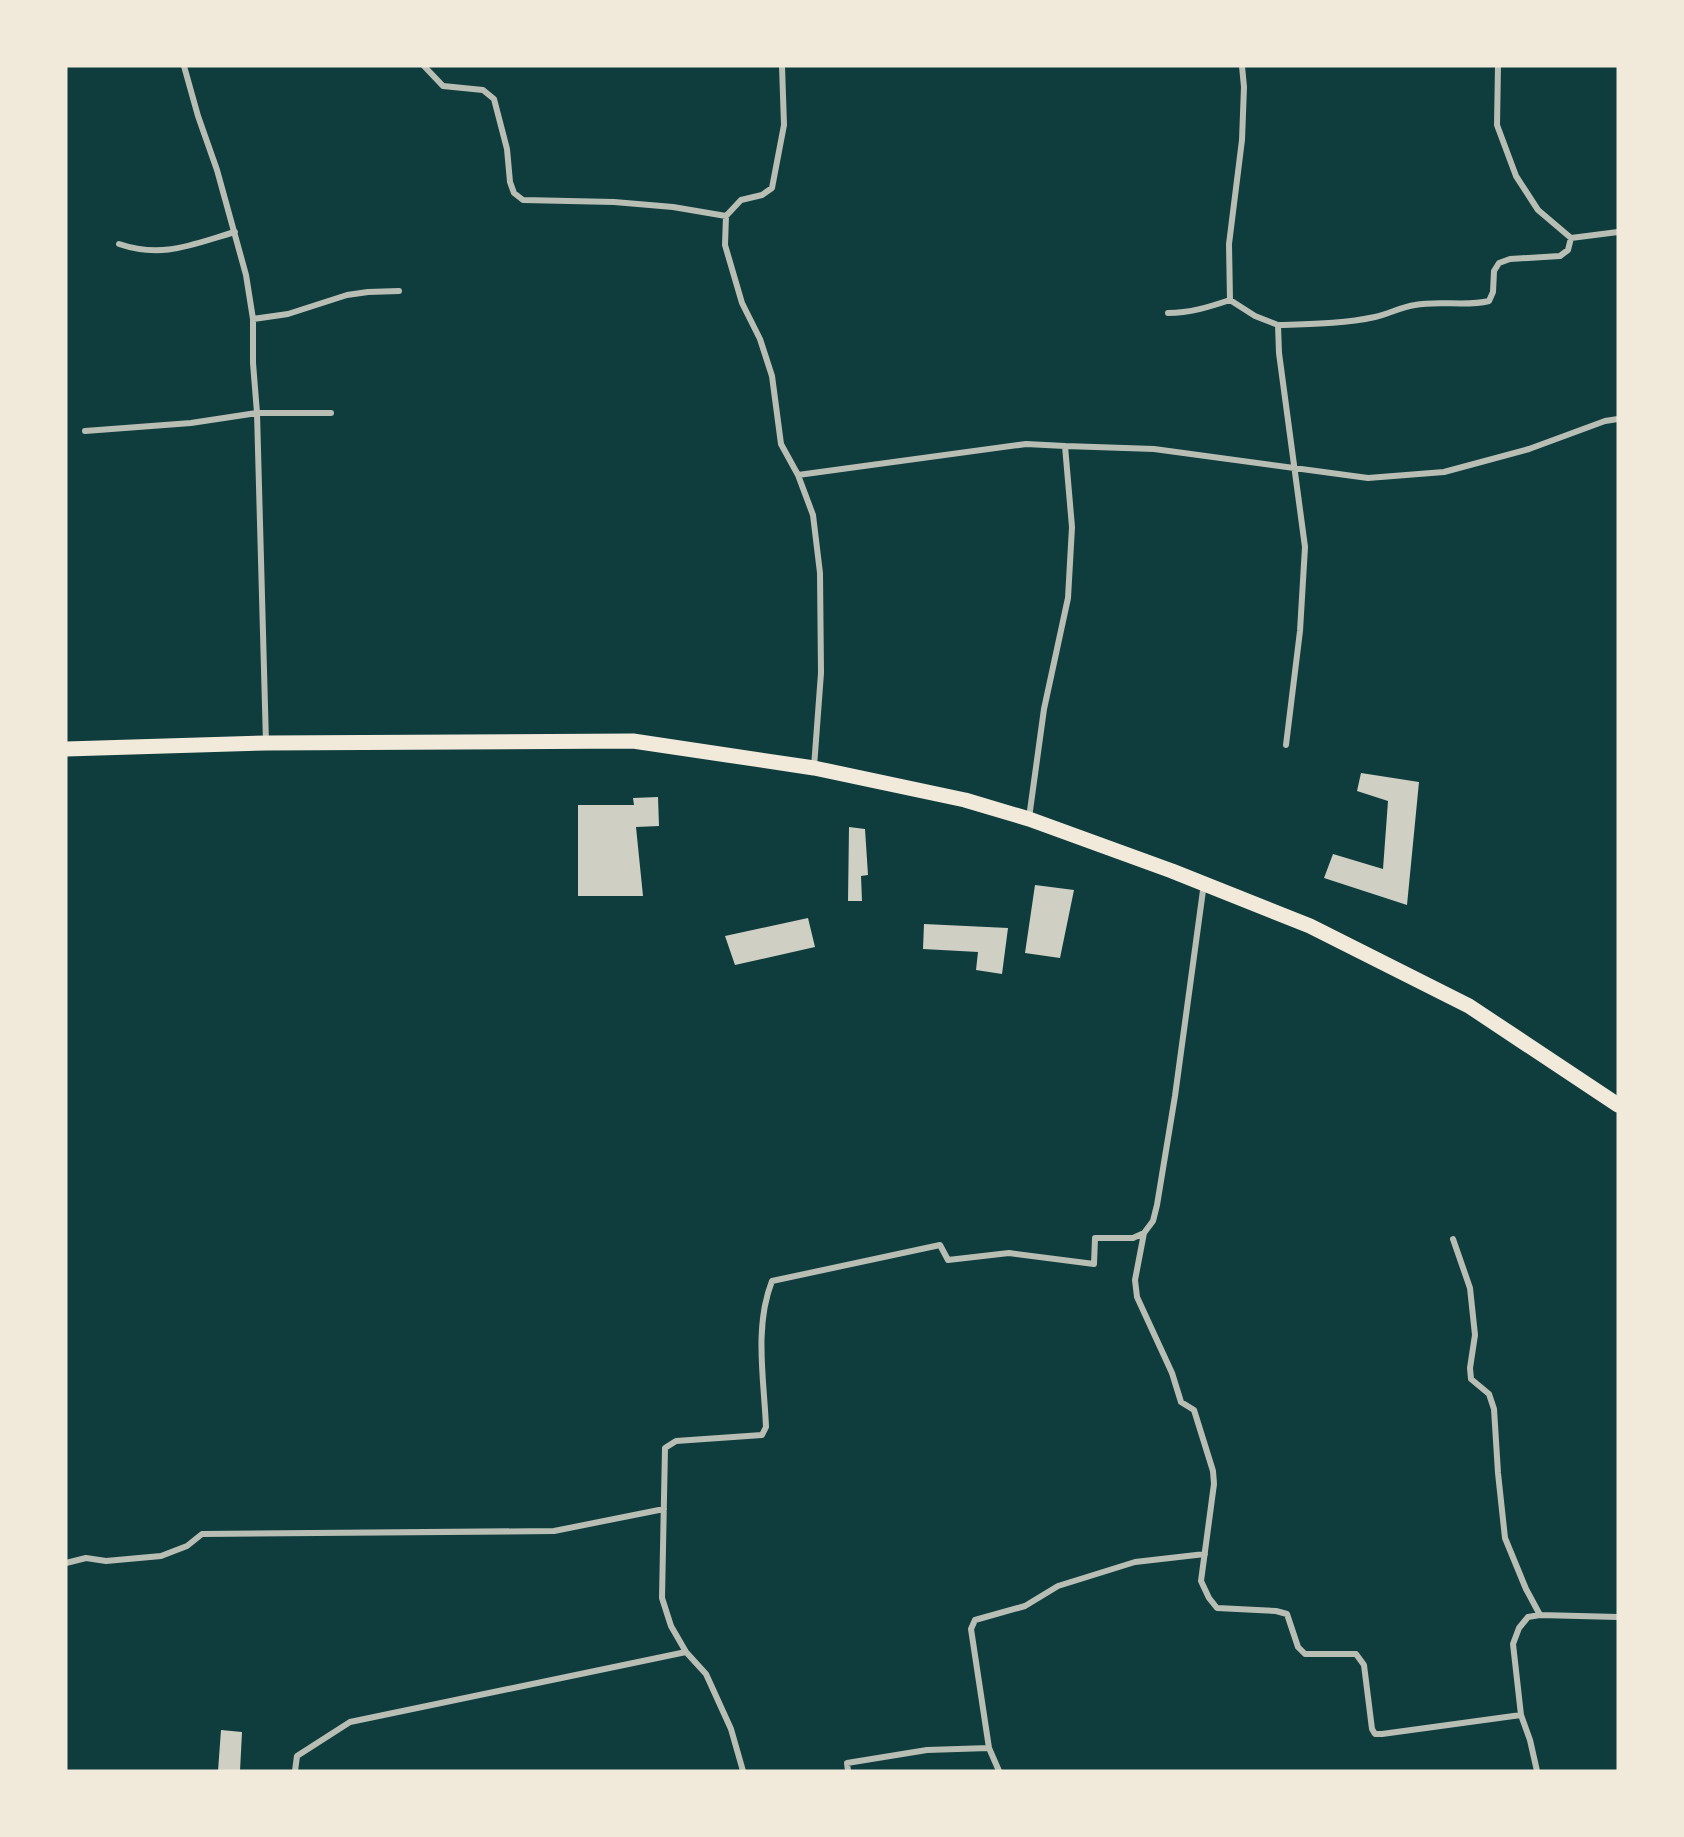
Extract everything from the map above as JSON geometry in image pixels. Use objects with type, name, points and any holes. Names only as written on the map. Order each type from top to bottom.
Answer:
[{"type":"main road","points":[[66,748],[266,743],[633,741],[814,768],[965,800],[1029,819],[1204,883],[1310,926],[1469,1006],[1618,1105]]},
{"type":"street","points":[[184,66],[235,232],[246,274],[252,319],[252,363],[257,413],[266,743]]},
{"type":"street","points":[[424,66],[443,86],[483,90],[494,99],[507,149],[510,182],[514,193],[523,200],[626,202],[726,216]]},
{"type":"street","points":[[782,66],[784,125],[772,188],[762,195],[741,200],[726,216],[725,245],[742,303],[760,339],[772,376],[781,444],[798,475],[813,515],[820,573],[821,673],[814,768]]},
{"type":"street","points":[[1230,300],[1229,244],[1242,140],[1244,87],[1242,66]]},
{"type":"street","points":[[1498,66],[1497,125],[1516,176],[1538,210],[1571,238],[1618,232]]},
{"type":"street","points":[[119,244],[135,250],[168,251],[235,232]]},
{"type":"street","points":[[1230,300],[1255,316],[1278,325],[1341,322],[1376,317],[1415,305],[1437,302],[1480,303],[1489,301],[1493,292],[1494,271],[1499,263],[1510,259],[1560,256],[1568,250],[1571,238]]},
{"type":"street","points":[[252,319],[288,314],[346,295],[399,291]]},
{"type":"street","points":[[1168,313],[1185,313],[1230,300]]},
{"type":"street","points":[[1278,325],[1305,547],[1299,631],[1286,746]]},
{"type":"street","points":[[86,431],[191,423],[257,413],[331,413]]},
{"type":"street","points":[[798,475],[1026,444],[1154,449],[1295,470],[1368,478],[1444,472],[1529,449],[1605,421],[1618,419]]},
{"type":"street","points":[[1029,819],[1044,709],[1068,598],[1072,527],[1065,446]]},
{"type":"street","points":[[1204,883],[1175,1096],[1157,1205],[1153,1221],[1144,1233],[1135,1280],[1137,1297],[1172,1373],[1181,1402],[1194,1410],[1213,1471],[1214,1484],[1201,1581],[1217,1608],[1276,1611],[1287,1614],[1299,1647],[1305,1654],[1356,1654],[1364,1665],[1372,1729],[1375,1734],[1521,1715]]},
{"type":"street","points":[[743,1771],[731,1729],[706,1674],[686,1652],[671,1626],[662,1598],[665,1448],[676,1441],[762,1435],[766,1427],[761,1325],[765,1298],[772,1281],[940,1245],[948,1260],[1009,1252],[1094,1264],[1095,1238],[1133,1238],[1144,1233]]},
{"type":"street","points":[[1454,1239],[1470,1288],[1475,1335],[1470,1368],[1471,1379],[1489,1394],[1494,1409],[1505,1538],[1526,1589],[1540,1615]]},
{"type":"street","points":[[66,1563],[87,1558],[106,1561],[161,1556],[187,1546],[202,1534],[554,1531],[664,1509]]},
{"type":"street","points":[[999,1771],[989,1748],[970,1629],[975,1620],[1025,1606],[1058,1586],[1135,1562],[1205,1554]]},
{"type":"street","points":[[1538,1771],[1521,1715],[1513,1644],[1519,1628],[1528,1617],[1540,1615],[1618,1617]]},
{"type":"street","points":[[295,1771],[297,1756],[350,1722],[686,1652]]},
{"type":"street","points":[[848,1771],[847,1764],[927,1750],[989,1748]]},
{"type":"building","points":[[1361,773],[1419,782],[1407,905],[1324,878],[1333,854],[1383,869],[1388,801],[1357,791]]},
{"type":"building","points":[[658,797],[659,826],[636,827],[643,896],[578,896],[578,805],[634,805],[633,798]]},
{"type":"building","points":[[849,827],[865,829],[868,875],[861,876],[862,901],[848,901]]},
{"type":"building","points":[[1035,885],[1074,890],[1060,958],[1025,953]]},
{"type":"building","points":[[808,918],[815,947],[735,965],[725,936]]},
{"type":"building","points":[[924,924],[1008,928],[1002,974],[976,970],[978,952],[923,949]]},
{"type":"building","points":[[221,1730],[242,1732],[240,1771],[218,1771]]}]
